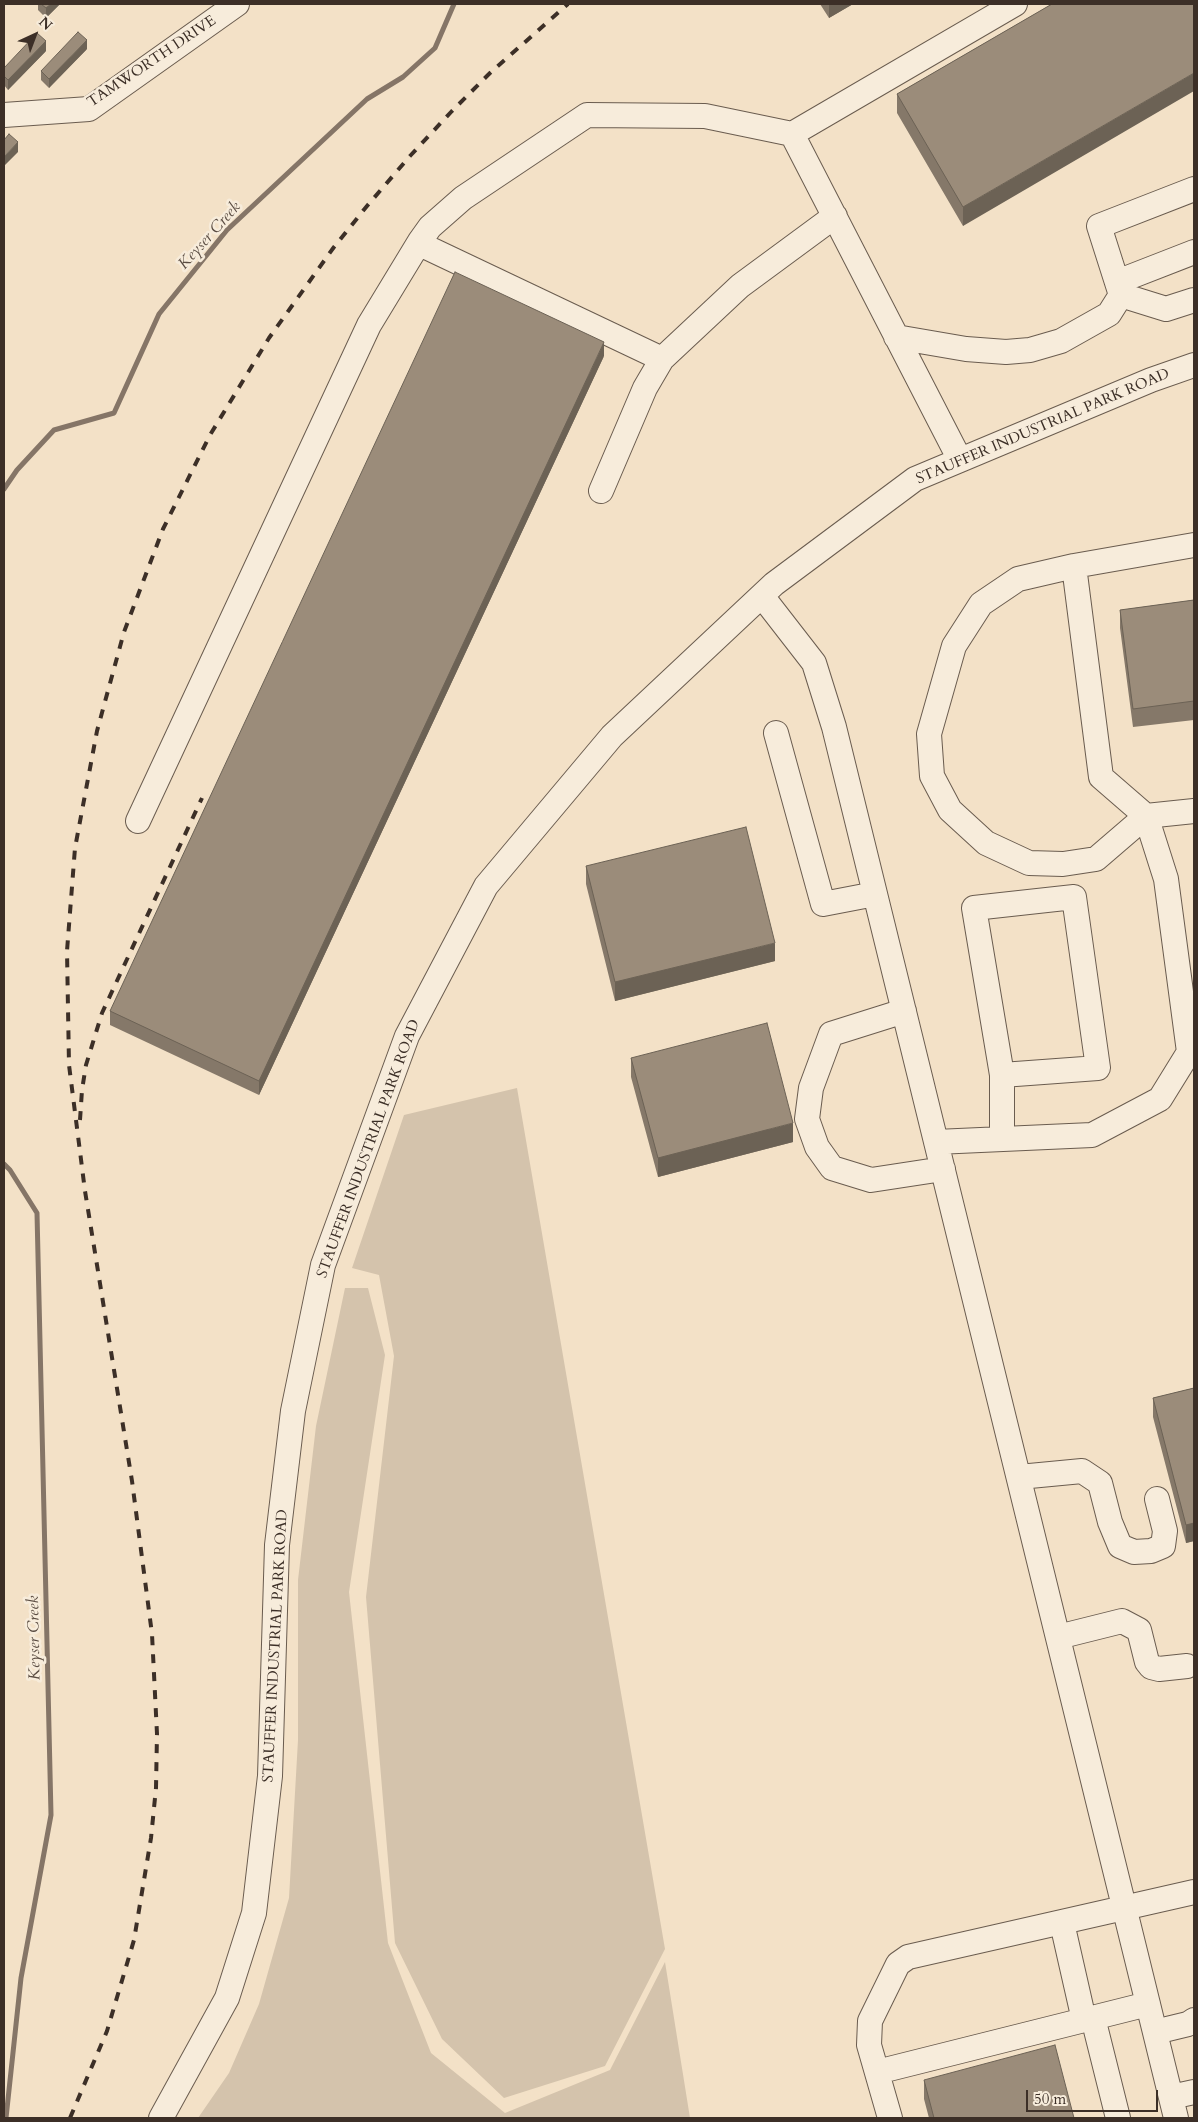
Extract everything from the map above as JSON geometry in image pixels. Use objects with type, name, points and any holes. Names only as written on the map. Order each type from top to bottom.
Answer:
[{"type":"street","points":[[138,821],[369,325],[430,227],[463,198],[587,115],[705,116],[792,134],[1015,4]]},
{"type":"street","name":"TAMWORTH DRIVE","points":[[4,115],[88,109],[233,5]]},
{"type":"street","points":[[792,134],[960,460]]},
{"type":"street","points":[[896,337],[966,349],[1006,352],[1030,350],[1060,341],[1109,314],[1119,289],[1100,226],[1194,189]]},
{"type":"street","points":[[601,492],[645,388],[662,359],[740,286],[835,216]]},
{"type":"street","points":[[420,241],[426,247],[662,359]]},
{"type":"street","points":[[1119,289],[1194,252]]},
{"type":"street","points":[[1119,289],[1166,309],[1194,300]]},
{"type":"street","name":"STAUFFER INDUSTRIAL PARK ROAD","points":[[161,2118],[227,1998],[254,1913],[270,1776],[277,1545],[293,1411],[323,1265],[407,1036],[486,886],[612,736],[774,584],[915,479],[1151,380],[1194,365]]},
{"type":"street","points":[[1194,545],[1018,578],[981,604],[954,646],[930,734],[932,776],[950,810],[986,843],[1029,862],[1064,864],[1096,859],[1146,816],[1194,811]]},
{"type":"street","points":[[936,1142],[1092,1135],[1160,1098],[1189,1052],[1166,879],[1146,816],[1101,777],[1074,566]]},
{"type":"street","points":[[762,596],[814,663],[834,726],[1174,2108],[1194,2092]]},
{"type":"street","points":[[776,733],[823,904],[875,894]]},
{"type":"street","points":[[1002,1075],[1098,1068],[1074,897],[974,908],[1002,1075],[1002,1139]]},
{"type":"street","points":[[904,1011],[831,1034],[810,1088],[808,1119],[817,1147],[832,1168],[871,1180],[943,1169]]},
{"type":"street","points":[[1018,1477],[1082,1471],[1100,1483],[1110,1522],[1120,1546],[1134,1552],[1151,1551],[1163,1546],[1165,1531],[1156,1499]]},
{"type":"street","points":[[1058,1637],[1122,1621],[1140,1630],[1151,1667],[1159,1669],[1187,1666]]},
{"type":"street","points":[[890,2118],[869,2045],[870,2021],[898,1964],[908,1957],[1194,1892]]},
{"type":"street","points":[[1062,1923],[1088,2019],[1118,2118]]},
{"type":"street","points":[[877,2072],[1148,2004]]},
{"type":"street","points":[[1155,2032],[1188,2024],[1194,2020]]},
{"type":"shaded area","points":[[517,1088],[665,1949],[605,2066],[504,2098],[442,2039],[395,1943],[366,1597],[394,1356],[379,1275],[352,1268],[404,1115]]},
{"type":"shaded area","points":[[345,1288],[368,1288],[385,1355],[349,1592],[388,1943],[431,2053],[505,2113],[610,2070],[665,1962],[690,2118],[198,2118],[229,2073],[259,2004],[289,1898],[298,1740],[298,1580],[316,1426]]},
{"type":"building","points":[[41,4],[51,4],[46,8]]},
{"type":"building","points":[[1052,4],[1194,4],[1194,73],[963,207],[897,94]]},
{"type":"building","points":[[78,32],[87,40],[49,79],[41,71]]},
{"type":"building","points":[[37,33],[46,41],[8,80],[4,76],[4,68]]},
{"type":"building","points":[[9,134],[18,142],[4,157],[4,140]]},
{"type":"building","points":[[455,272],[604,342],[259,1081],[110,1011]]},
{"type":"building","points":[[1194,600],[1194,701],[1133,709],[1120,610]]},
{"type":"building","points":[[746,827],[775,943],[615,982],[586,866]]},
{"type":"building","points":[[767,1023],[793,1123],[658,1158],[631,1058]]},
{"type":"building","points":[[1194,1388],[1194,1523],[1186,1525],[1153,1398]]},
{"type":"building","points":[[1055,2045],[1074,2118],[934,2118],[924,2080]]},
{"type":"waterway","name":"Keyser Creek","points":[[4,489],[17,470],[54,430],[114,413],[159,314],[227,230],[367,99],[403,77],[435,48],[454,4]]},
{"type":"waterway","name":"Keyser Creek","points":[[4,1164],[10,1170],[37,1213],[51,1815],[21,1978],[6,2118]]},
{"type":"railway","points":[[70,2118],[107,2031],[134,1940],[151,1838],[156,1788],[157,1734],[152,1634],[132,1481],[85,1191],[69,1065],[67,951],[75,848],[97,731],[124,632],[163,529],[210,435],[269,338],[334,247],[410,156],[490,73],[568,4]]},
{"type":"railway","points":[[80,1120],[86,1065],[102,1013],[202,798]]}]
